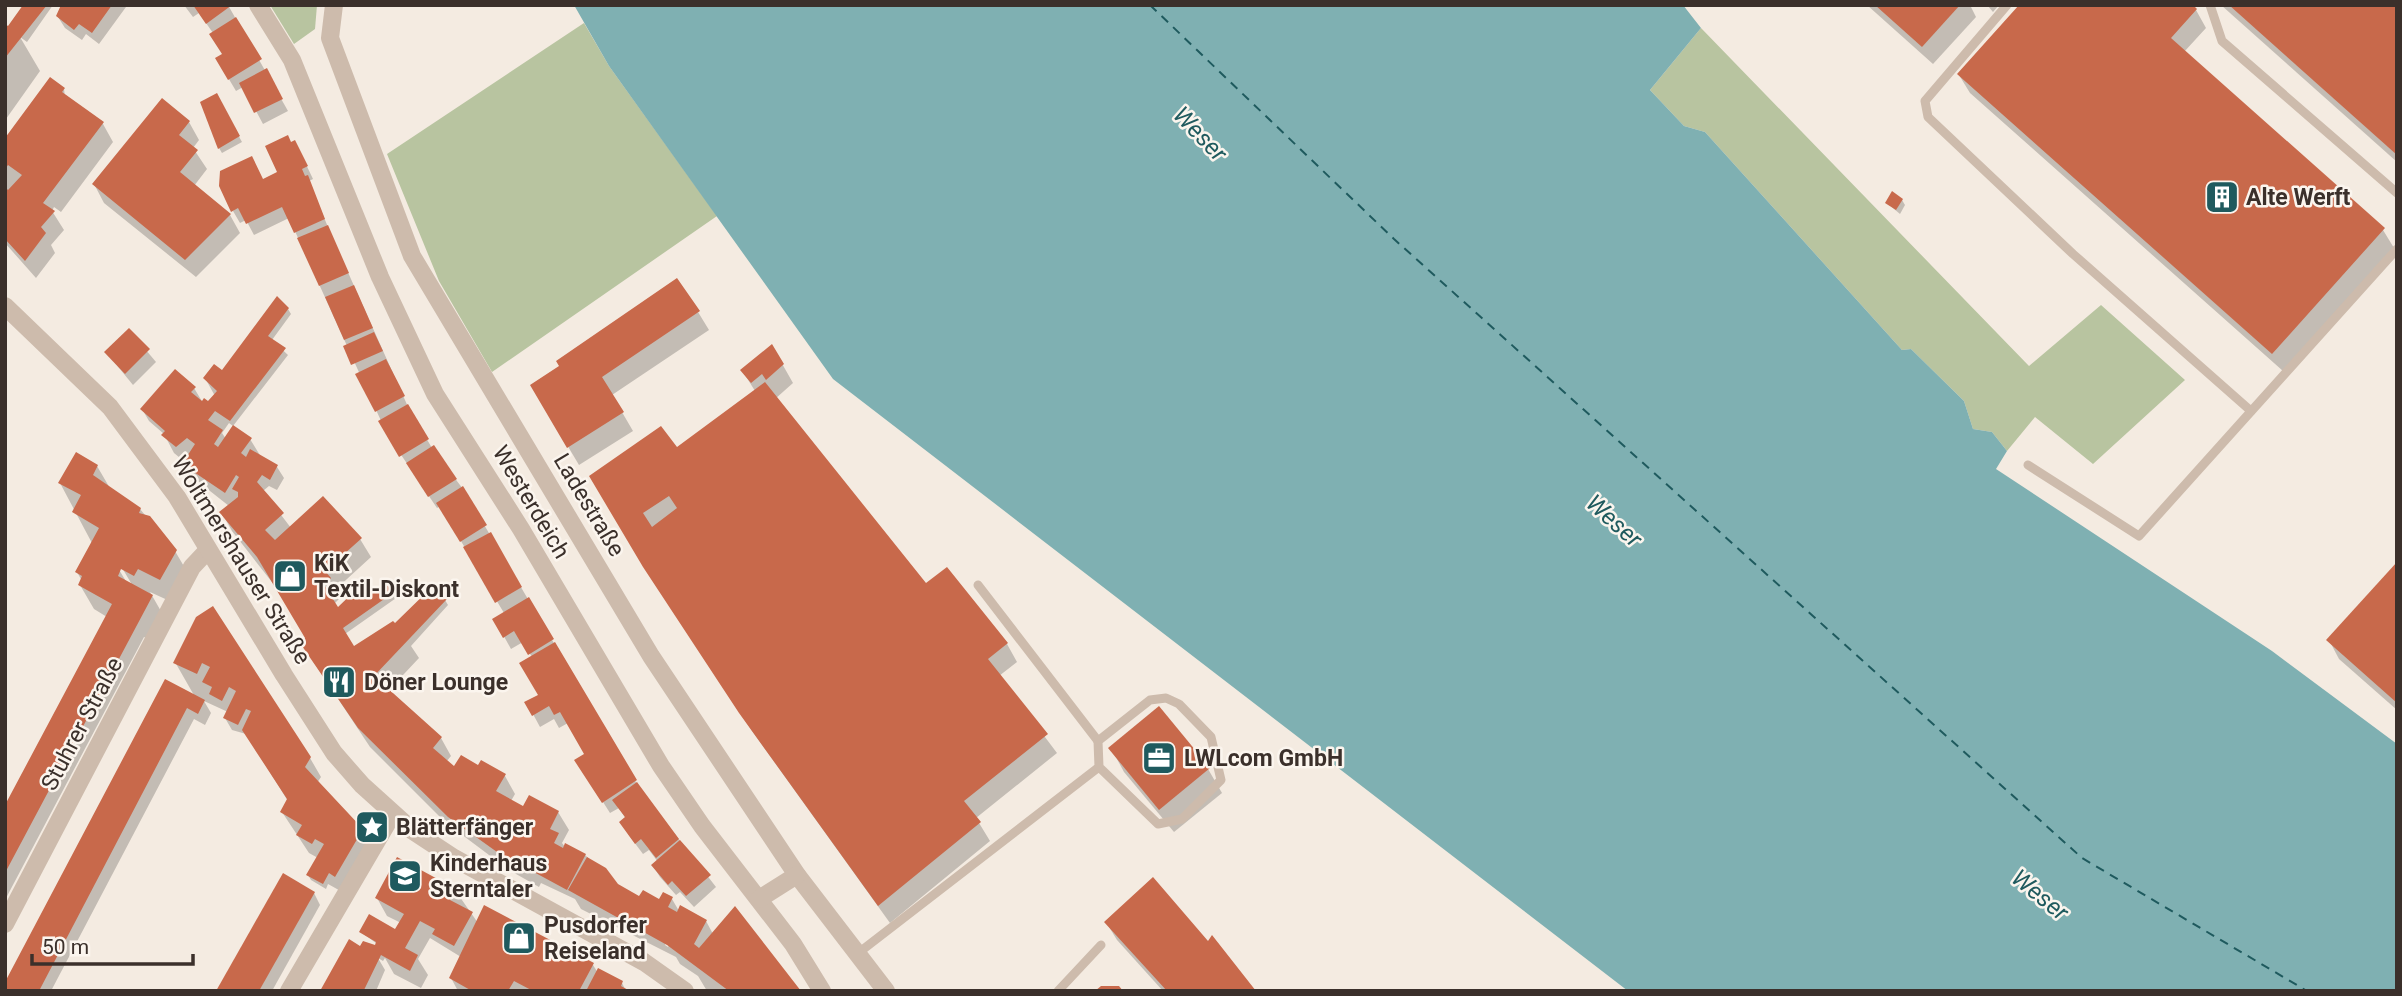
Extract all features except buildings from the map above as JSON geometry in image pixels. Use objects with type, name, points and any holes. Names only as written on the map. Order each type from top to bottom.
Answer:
[{"type":"street","name":"Westerdeich","points":[[258,5],[292,60],[380,277],[435,394],[521,529],[643,738],[702,826],[759,899],[822,991]]},
{"type":"street","name":"Ladestraße","points":[[334,5],[330,38],[412,256],[651,656],[797,875],[886,991]]},
{"type":"street","name":"Woltmershauser Straße","points":[[5,306],[110,407],[177,496],[334,753],[392,815],[454,858],[644,961],[685,991]]},
{"type":"street","name":"Stuhrer Straße","points":[[5,924],[192,567],[208,550]]},
{"type":"street","points":[[289,991],[392,815]]},
{"type":"street","points":[[759,899],[797,875]]},
{"type":"lane","points":[[2007,5],[1925,101],[1928,117],[2073,254],[2251,411]]},
{"type":"lane","points":[[2210,5],[2222,41],[2397,193]]},
{"type":"lane","points":[[2028,465],[2139,536],[2397,249]]},
{"type":"lane","points":[[978,585],[1098,741],[1099,768],[1158,824],[1182,819],[1221,780],[1211,737],[1179,704],[1166,698],[1150,700],[1098,741]]},
{"type":"lane","points":[[857,954],[1099,768]]},
{"type":"lane","points":[[1058,991],[1101,945]]},
{"type":"green space","points":[[270,5],[317,5],[315,29],[294,44]]},
{"type":"green space","points":[[584,23],[609,66],[717,216],[492,372],[439,281],[387,154]]},
{"type":"green space","points":[[1701,28],[2029,366],[2101,305],[2185,380],[2093,464],[2035,417],[2007,451],[1992,432],[1973,429],[1964,401],[1911,349],[1902,350],[1705,132],[1684,126],[1650,90]]},
{"type":"water","name":"Weser","points":[[574,5],[1683,5],[1701,28],[1650,90],[1684,126],[1705,132],[1902,350],[1911,349],[1964,401],[1973,429],[1992,432],[2007,451],[1996,469],[2272,651],[2397,744],[2397,991],[1628,991],[833,379],[609,66]]},
{"type":"ferry route","points":[[1150,5],[1394,239],[2082,858],[2307,991]]},
{"type":"place","name":"Alte Werft","points":[[2222,197]]},
{"type":"place","name":"KiK Textil-Diskont","points":[[290,576]]},
{"type":"place","name":"Döner Lounge","points":[[339,682]]},
{"type":"place","name":"LWLcom GmbH","points":[[1159,758]]},
{"type":"place","name":"Blätterfänger","points":[[372,827]]},
{"type":"place","name":"Kinderhaus Sterntaler","points":[[405,876]]},
{"type":"place","name":"Pusdorfer Reiseland","points":[[519,938]]}]
